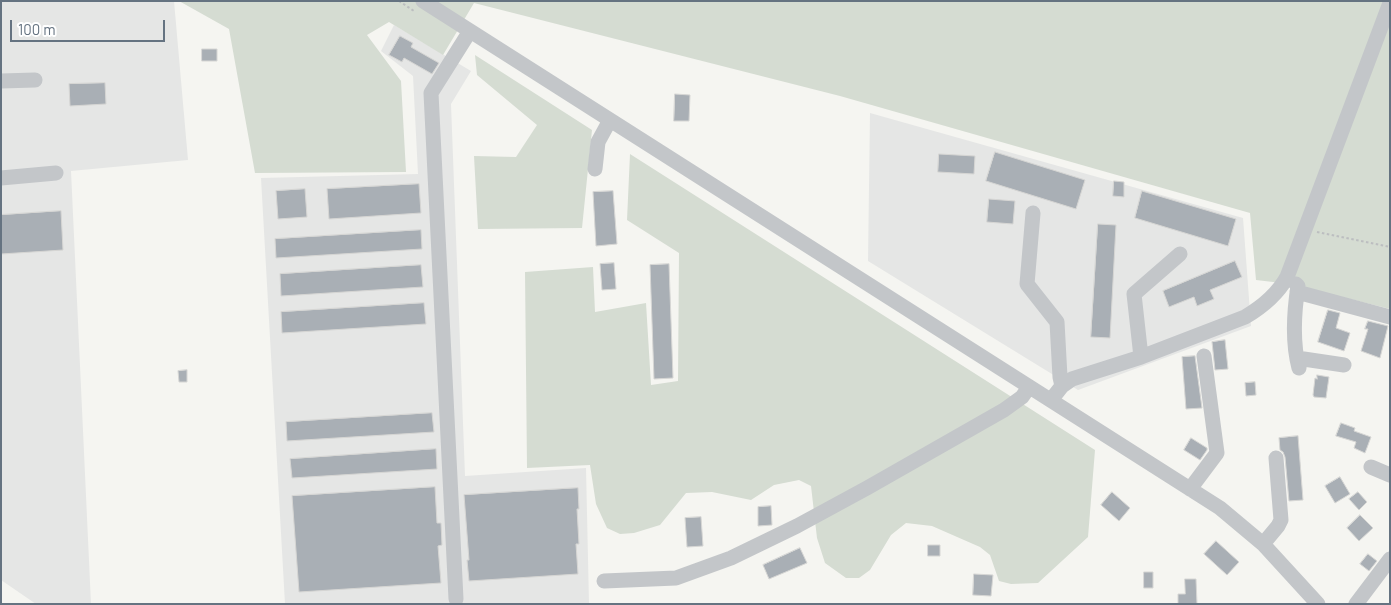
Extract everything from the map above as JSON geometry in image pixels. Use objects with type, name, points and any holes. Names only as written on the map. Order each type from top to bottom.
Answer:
[{"type":"street","points":[[423,1],[1220,508],[1263,544],[1318,604]]},
{"type":"street","points":[[1051,400],[1062,386],[1072,379],[1141,357],[1245,318],[1265,304],[1283,285],[1390,3]]},
{"type":"street","points":[[456,599],[432,93],[470,31]]},
{"type":"street","points":[[1,81],[35,80]]},
{"type":"street","points":[[596,169],[598,142],[610,120]]},
{"type":"street","points":[[1,178],[56,173]]},
{"type":"street","points":[[1033,212],[1027,284],[1057,322],[1062,386]]},
{"type":"street","points":[[1141,357],[1134,294],[1180,254]]},
{"type":"street","points":[[1287,277],[1298,286],[1295,334],[1298,363],[1344,365]]},
{"type":"street","points":[[1297,292],[1390,317]]},
{"type":"street","points":[[1190,489],[1217,453],[1204,356]]},
{"type":"street","points":[[604,582],[676,578],[732,558],[797,526],[987,420],[1022,397],[1029,387]]},
{"type":"street","points":[[1263,544],[1281,520],[1276,458]]},
{"type":"street","points":[[1372,467],[1390,475]]},
{"type":"street","points":[[1356,604],[1390,559]]},
{"type":"path","points":[[1305,229],[1390,247]]},
{"type":"shaded area","points":[[1,1],[174,1],[188,160],[71,171],[91,604],[36,604],[1,580]]},
{"type":"shaded area","points":[[179,1],[1390,1],[1390,309],[1290,284],[1256,280],[1250,213],[840,96],[474,3],[443,55],[389,22],[367,35],[401,81],[406,172],[255,173],[229,29]]},
{"type":"shaded area","points":[[394,25],[471,71],[451,104],[465,476],[586,468],[589,604],[285,604],[261,178],[418,174],[413,76],[381,51]]},
{"type":"shaded area","points":[[475,55],[592,130],[582,228],[478,229],[474,156],[516,157],[537,125],[477,75]]},
{"type":"shaded area","points":[[870,113],[1243,218],[1251,326],[1078,390],[868,261]]},
{"type":"shaded area","points":[[630,154],[1095,450],[1088,537],[1038,583],[1011,584],[999,581],[990,555],[980,547],[932,526],[906,523],[891,535],[870,570],[859,578],[846,578],[825,563],[817,538],[811,486],[799,480],[774,485],[751,500],[712,492],[686,493],[660,525],[634,533],[620,534],[607,528],[596,504],[590,465],[527,468],[525,272],[593,267],[595,312],[646,303],[651,385],[678,381],[679,253],[627,220]]},
{"type":"building","points":[[400,36],[413,43],[411,47],[439,63],[432,74],[404,58],[402,62],[389,55]]},
{"type":"building","points":[[202,49],[217,49],[217,61],[202,61]]},
{"type":"building","points":[[105,83],[106,104],[70,106],[69,84]]},
{"type":"building","points":[[675,94],[690,95],[689,121],[674,121]]},
{"type":"building","points":[[995,152],[1085,180],[1076,209],[986,181]]},
{"type":"building","points":[[939,154],[975,156],[974,174],[938,172]]},
{"type":"building","points":[[1114,181],[1124,182],[1124,197],[1113,196]]},
{"type":"building","points":[[419,184],[421,213],[329,219],[327,189]]},
{"type":"building","points":[[305,189],[307,217],[278,219],[276,191]]},
{"type":"building","points":[[613,191],[617,244],[596,246],[593,192]]},
{"type":"building","points":[[1142,191],[1236,219],[1228,246],[1135,218]]},
{"type":"building","points":[[989,199],[1015,201],[1013,224],[987,222]]},
{"type":"building","points":[[61,211],[63,250],[1,254],[1,215]]},
{"type":"building","points":[[1098,224],[1116,225],[1110,338],[1091,337]]},
{"type":"building","points":[[421,230],[422,249],[276,258],[275,239]]},
{"type":"building","points":[[1235,261],[1242,277],[1210,290],[1214,299],[1197,306],[1194,297],[1169,307],[1163,291]]},
{"type":"building","points":[[614,263],[616,289],[602,290],[600,264]]},
{"type":"building","points":[[669,264],[673,378],[654,379],[650,265]]},
{"type":"building","points":[[421,265],[423,287],[281,296],[280,274]]},
{"type":"building","points":[[424,303],[426,324],[282,333],[281,312]]},
{"type":"building","points":[[1328,310],[1340,313],[1336,328],[1350,333],[1344,351],[1318,342]]},
{"type":"building","points":[[1368,321],[1388,326],[1380,358],[1361,351],[1368,329],[1365,329]]},
{"type":"building","points":[[1225,340],[1228,369],[1215,370],[1212,342]]},
{"type":"building","points":[[1195,356],[1202,408],[1186,409],[1182,357]]},
{"type":"building","points":[[187,370],[187,382],[179,382],[178,371]]},
{"type":"building","points":[[1317,375],[1329,377],[1326,398],[1314,397],[1313,395]]},
{"type":"building","points":[[1255,382],[1256,395],[1246,396],[1245,383]]},
{"type":"building","points":[[432,413],[434,432],[287,441],[286,422]]},
{"type":"building","points":[[1341,423],[1355,428],[1354,431],[1371,437],[1365,453],[1354,448],[1356,442],[1336,436]]},
{"type":"building","points":[[1298,436],[1303,500],[1289,501],[1285,457],[1280,450],[1279,438]]},
{"type":"building","points":[[1191,438],[1207,448],[1200,460],[1184,450]]},
{"type":"building","points":[[436,449],[437,469],[292,478],[290,459]]},
{"type":"building","points":[[1340,477],[1350,494],[1335,503],[1325,486]]},
{"type":"building","points":[[435,487],[437,523],[441,523],[442,545],[438,546],[441,583],[299,592],[292,496]]},
{"type":"building","points":[[578,488],[579,544],[576,544],[578,574],[469,581],[464,495]]},
{"type":"building","points":[[1112,492],[1130,508],[1119,521],[1101,505]]},
{"type":"building","points":[[1358,492],[1367,502],[1359,510],[1349,499]]},
{"type":"building","points":[[771,506],[772,525],[758,526],[758,507]]},
{"type":"building","points":[[1360,515],[1373,528],[1359,541],[1347,528]]},
{"type":"building","points":[[701,517],[703,546],[687,547],[685,518]]},
{"type":"building","points":[[1216,541],[1239,562],[1227,575],[1204,554]]},
{"type":"building","points":[[928,545],[940,545],[940,556],[928,556]]},
{"type":"building","points":[[800,548],[807,563],[769,579],[763,565]]},
{"type":"building","points":[[1368,554],[1377,561],[1369,571],[1360,564]]},
{"type":"building","points":[[1144,572],[1153,572],[1153,588],[1144,588]]},
{"type":"building","points":[[974,574],[993,575],[991,596],[973,595]]},
{"type":"building","points":[[1185,579],[1196,579],[1197,604],[1178,604],[1178,594],[1185,594]]}]
